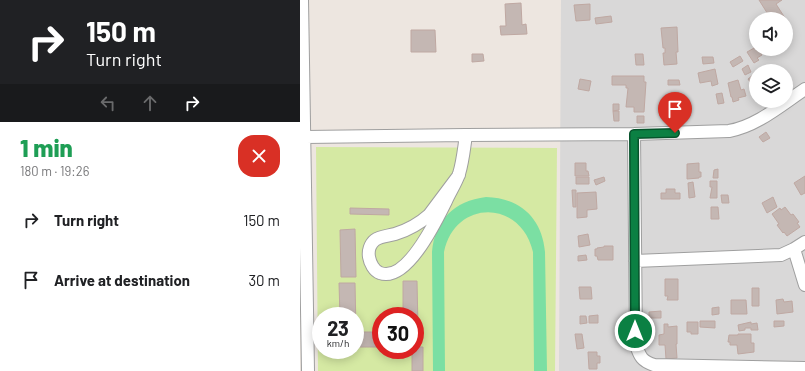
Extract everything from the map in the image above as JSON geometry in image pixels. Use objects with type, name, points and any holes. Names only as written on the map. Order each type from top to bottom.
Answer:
[{"type":"street","points":[[302,5],[305,137],[304,306],[308,371]]},
{"type":"street","points":[[305,137],[716,132],[739,129],[755,122],[805,89]]},
{"type":"street","points":[[634,134],[636,345],[639,354],[644,361],[654,365],[805,368]]},
{"type":"street","points":[[459,174],[424,220],[406,230],[378,238],[373,241],[369,251],[369,257],[373,268],[377,272],[389,274],[397,270],[417,252],[426,240],[459,174],[466,135]]},
{"type":"street","points":[[635,261],[781,255],[805,242]]},
{"type":"street","points":[[794,249],[805,285]]},
{"type":"shaded area","points":[[561,0],[805,0],[805,371],[559,371]]},
{"type":"green space","points":[[316,147],[557,148],[555,371],[318,371],[318,359],[364,359],[364,307],[317,307]]},
{"type":"green space","points":[[486,197],[509,201],[527,212],[534,220],[543,240],[545,252],[547,371],[534,371],[533,252],[526,235],[516,222],[502,215],[488,212],[474,215],[461,222],[450,235],[444,252],[445,371],[433,371],[432,252],[437,230],[448,214],[456,208],[464,203]]},
{"type":"building","points":[[759,0],[782,0],[776,4],[781,12],[767,12]]},
{"type":"building","points":[[521,3],[522,25],[526,24],[527,34],[501,35],[500,26],[506,26],[505,4]]},
{"type":"building","points":[[590,4],[590,20],[576,21],[574,5]]},
{"type":"building","points":[[611,16],[612,22],[596,24],[595,18]]},
{"type":"building","points":[[677,27],[677,64],[664,65],[663,53],[665,53],[665,48],[663,48],[661,28]]},
{"type":"building","points":[[411,30],[435,30],[436,52],[411,52]]},
{"type":"building","points":[[472,54],[483,54],[484,61],[472,62]]},
{"type":"building","points":[[635,54],[643,54],[644,65],[636,65]]},
{"type":"building","points":[[740,56],[743,61],[733,67],[730,62]]},
{"type":"building","points":[[750,56],[760,56],[757,58],[759,60],[754,63]]},
{"type":"building","points":[[702,57],[713,57],[714,63],[703,64]]},
{"type":"building","points":[[748,65],[749,73],[745,75],[742,69]]},
{"type":"building","points":[[715,69],[718,84],[712,86],[711,81],[700,83],[698,73]]},
{"type":"building","points":[[612,76],[644,76],[644,82],[646,82],[644,112],[634,112],[634,107],[626,107],[628,88],[626,88],[626,85],[612,85]]},
{"type":"building","points":[[580,79],[591,81],[589,91],[578,89]]},
{"type":"building","points":[[668,80],[679,80],[680,85],[668,85]]},
{"type":"building","points":[[738,80],[741,90],[744,89],[746,96],[738,98],[739,100],[733,102],[728,83]]},
{"type":"building","points":[[722,93],[724,103],[718,104],[716,94]]},
{"type":"building","points":[[613,104],[619,104],[619,110],[613,111]]},
{"type":"building","points":[[613,111],[619,111],[619,121],[614,121]]},
{"type":"building","points":[[637,116],[644,116],[644,123],[637,123]]},
{"type":"building","points":[[766,132],[770,138],[763,142],[759,137]]},
{"type":"building","points":[[575,163],[586,163],[586,171],[588,171],[589,176],[575,176]]},
{"type":"building","points":[[699,163],[699,172],[701,172],[701,177],[687,179],[687,164]]},
{"type":"building","points":[[718,169],[718,178],[713,178],[714,170]]},
{"type":"building","points":[[805,176],[805,193],[801,195],[794,183]]},
{"type":"building","points":[[576,177],[589,177],[589,184],[576,184]]},
{"type":"building","points":[[604,177],[605,181],[596,185],[594,180]]},
{"type":"building","points":[[710,181],[717,181],[717,198],[710,198],[712,187],[710,187]]},
{"type":"building","points":[[693,182],[695,197],[689,198],[688,183]]},
{"type":"building","points":[[666,189],[675,189],[675,193],[680,193],[680,199],[661,199],[661,193],[666,193]]},
{"type":"building","points":[[572,190],[576,190],[576,207],[573,207]]},
{"type":"building","points":[[596,192],[597,209],[587,210],[587,217],[577,218],[577,193]]},
{"type":"building","points":[[721,195],[728,195],[729,203],[722,203]]},
{"type":"building","points":[[773,197],[777,207],[767,213],[762,203]]},
{"type":"building","points":[[711,207],[718,207],[719,219],[711,219]]},
{"type":"building","points":[[785,207],[799,222],[797,223],[800,227],[787,236],[777,225],[779,224],[772,214],[780,208],[781,210]]},
{"type":"building","points":[[350,208],[389,209],[389,215],[350,214]]},
{"type":"building","points":[[355,229],[356,277],[341,277],[340,230]]},
{"type":"building","points":[[588,234],[590,245],[579,247],[578,236]]},
{"type":"building","points":[[604,246],[613,246],[613,260],[598,260],[597,256],[595,256],[595,249]]},
{"type":"building","points":[[586,255],[587,260],[578,261],[578,256]]},
{"type":"building","points":[[665,279],[678,279],[678,300],[667,300],[668,296],[665,296]]},
{"type":"building","points":[[403,281],[417,281],[418,307],[403,307]]},
{"type":"building","points":[[339,283],[355,283],[356,307],[340,307]]},
{"type":"building","points":[[579,287],[591,287],[592,299],[580,299]]},
{"type":"building","points":[[752,288],[759,288],[759,306],[752,306]]},
{"type":"building","points":[[783,299],[784,302],[792,301],[793,312],[777,314],[776,300]]},
{"type":"building","points":[[731,300],[746,300],[747,314],[731,314]]},
{"type":"building","points":[[719,307],[719,314],[712,315],[712,308]]},
{"type":"building","points":[[661,311],[661,318],[649,318],[649,312]]},
{"type":"building","points":[[598,315],[598,323],[589,323],[589,316]]},
{"type":"building","points":[[580,316],[586,316],[587,323],[580,324]]},
{"type":"building","points":[[700,321],[715,321],[715,328],[700,327]]},
{"type":"building","points":[[774,321],[784,321],[784,326],[774,327]]},
{"type":"building","points":[[687,322],[698,322],[698,334],[691,334],[691,332],[687,332]]},
{"type":"building","points":[[751,322],[751,324],[757,323],[758,330],[745,328],[745,330],[739,331],[738,325]]},
{"type":"building","points":[[664,324],[668,324],[668,327],[677,326],[677,358],[666,359],[665,345],[659,345],[659,335],[664,334]]},
{"type":"building","points":[[364,332],[372,332],[372,347],[364,347]]},
{"type":"building","points":[[575,334],[582,334],[584,348],[577,349]]},
{"type":"building","points":[[751,334],[751,343],[754,343],[754,352],[738,354],[737,345],[730,345],[730,342],[728,342],[729,335]]},
{"type":"building","points":[[588,352],[597,352],[597,356],[600,356],[600,363],[597,363],[597,369],[589,369]]},
{"type":"building","points":[[412,359],[423,359],[423,371],[412,371]]},
{"type":"route","points":[[635,331],[634,134],[675,133]]}]
